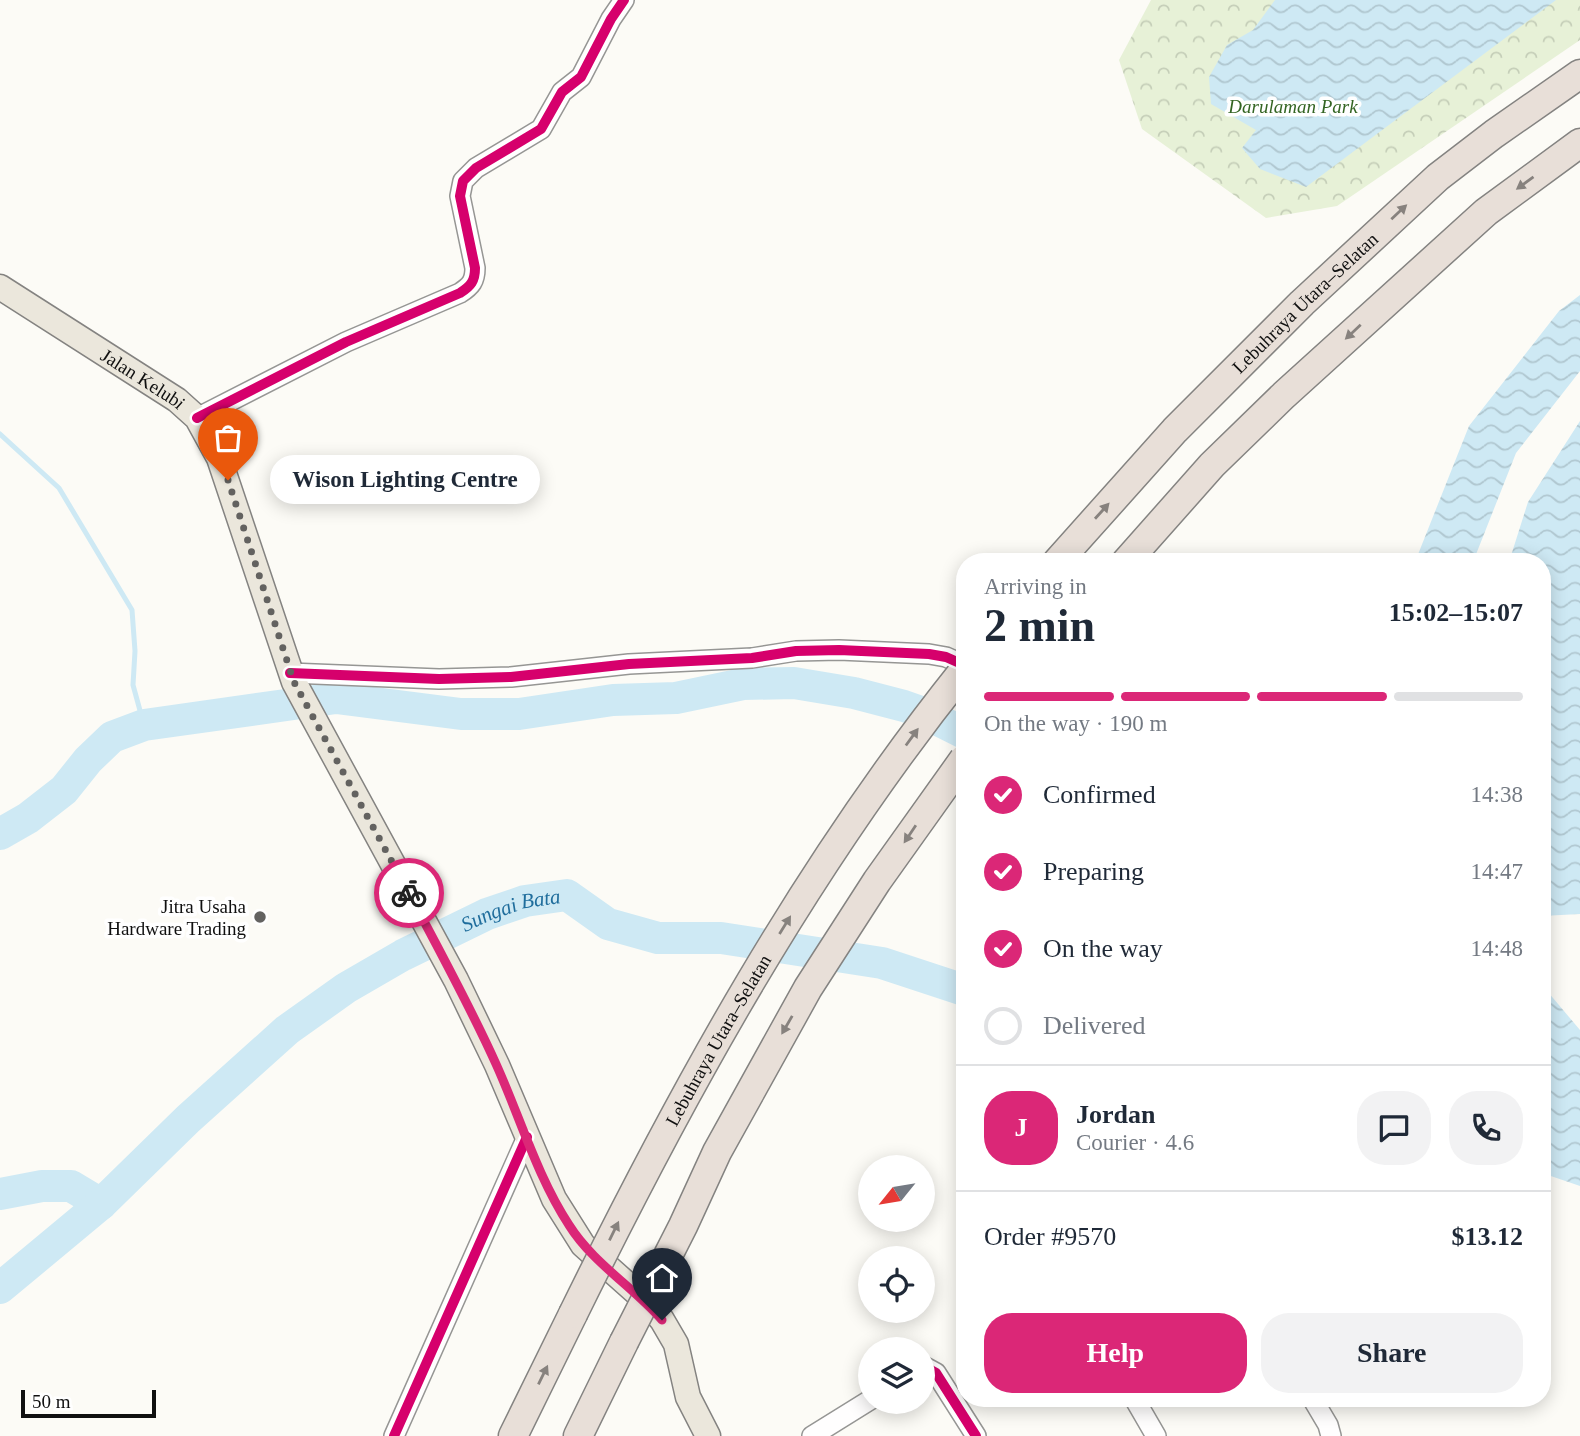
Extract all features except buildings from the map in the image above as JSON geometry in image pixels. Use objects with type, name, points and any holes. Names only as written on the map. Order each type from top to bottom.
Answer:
[{"type":"highway","name":"Lebuhraya Utara–Selatan","points":[[1065,553],[1175,430],[1267,336],[1428,186],[1494,134],[1580,74]]},
{"type":"highway","points":[[1134,553],[1212,465],[1284,395],[1476,221],[1580,143]]},
{"type":"highway","name":"Lebuhraya Utara–Selatan","points":[[513,1436],[674,1115],[766,955],[834,847],[956,678]]},
{"type":"highway","points":[[578,1436],[717,1152],[808,988],[877,881],[956,770]]},
{"type":"main road","name":"Jalan Kelubi","points":[[0,287],[177,400],[197,418],[210,438],[228,480],[292,677],[456,980],[497,1065],[554,1199],[583,1245],[647,1302],[669,1330],[676,1344],[688,1397],[708,1436]]},
{"type":"street","points":[[197,418],[346,342],[460,293],[470,286],[475,277],[475,268],[460,196],[463,181],[476,168],[541,129],[562,92],[581,77],[624,0]]},
{"type":"street","points":[[292,677],[511,677],[629,664],[752,658],[796,651],[839,650],[929,654],[946,657],[956,663]]},
{"type":"street","points":[[394,1436],[527,1137]]},
{"type":"street","points":[[935,1373],[956,1404]]},
{"type":"street","points":[[812,1436],[858,1407]]},
{"type":"street","points":[[958,1407],[976,1436]]},
{"type":"street","points":[[1138,1407],[1156,1436]]},
{"type":"street","points":[[1317,1407],[1331,1436]]},
{"type":"green space","name":"Darulaman Park","points":[[1151,0],[1580,0],[1580,40],[1337,206],[1266,218],[1142,129],[1119,60]]},
{"type":"water","points":[[1275,0],[1556,0],[1306,187],[1260,169],[1242,148],[1256,130],[1211,104],[1209,77],[1227,45],[1253,30]]},
{"type":"water","points":[[1580,295],[1580,371],[1516,453],[1477,553],[1419,553],[1469,426],[1559,311]]},
{"type":"water","points":[[1580,421],[1580,914],[1551,916],[1551,553],[1512,553],[1528,502]]},
{"type":"water","points":[[1551,996],[1580,1030],[1580,1186],[1551,1176]]},
{"type":"waterway","points":[[0,434],[59,488],[132,610],[135,651],[133,685],[144,725]]},
{"type":"waterway","points":[[0,834],[28,818],[64,790],[88,760],[112,737],[144,725],[336,698],[461,714],[519,714],[613,700],[676,698],[743,684],[794,683],[854,693],[904,706],[956,729]]},
{"type":"waterway","name":"Sungai Bata","points":[[0,1288],[101,1204],[188,1119],[287,1030],[346,988],[403,955],[487,914],[525,901],[567,895],[608,924],[658,938],[721,938],[882,963],[956,987]]},
{"type":"waterway","points":[[0,1194],[42,1186],[71,1186],[101,1204]]},
{"type":"cycle path","points":[[197,418],[346,342],[460,293],[470,285],[475,268],[460,196],[463,181],[476,168],[541,129],[562,92],[581,77],[624,0]]},
{"type":"cycle path","points":[[290,673],[439,679],[511,677],[629,664],[752,658],[796,651],[839,650],[929,654],[956,661]]},
{"type":"cycle path","points":[[394,1436],[527,1137]]},
{"type":"cycle path","points":[[935,1372],[956,1404]]},
{"type":"cycle path","points":[[958,1407],[976,1436]]},
{"type":"way so far","points":[[228,480],[290,673],[409,893]]},
{"type":"place","name":"Wison Lighting Centre","points":[[228,480]]},
{"type":"place","name":"Jitra Usaha Hardware Trading","points":[[260,917]]},
{"type":"route","points":[[409,893],[475,1018],[543,1176],[569,1225],[583,1245],[647,1302],[662,1320]]}]
